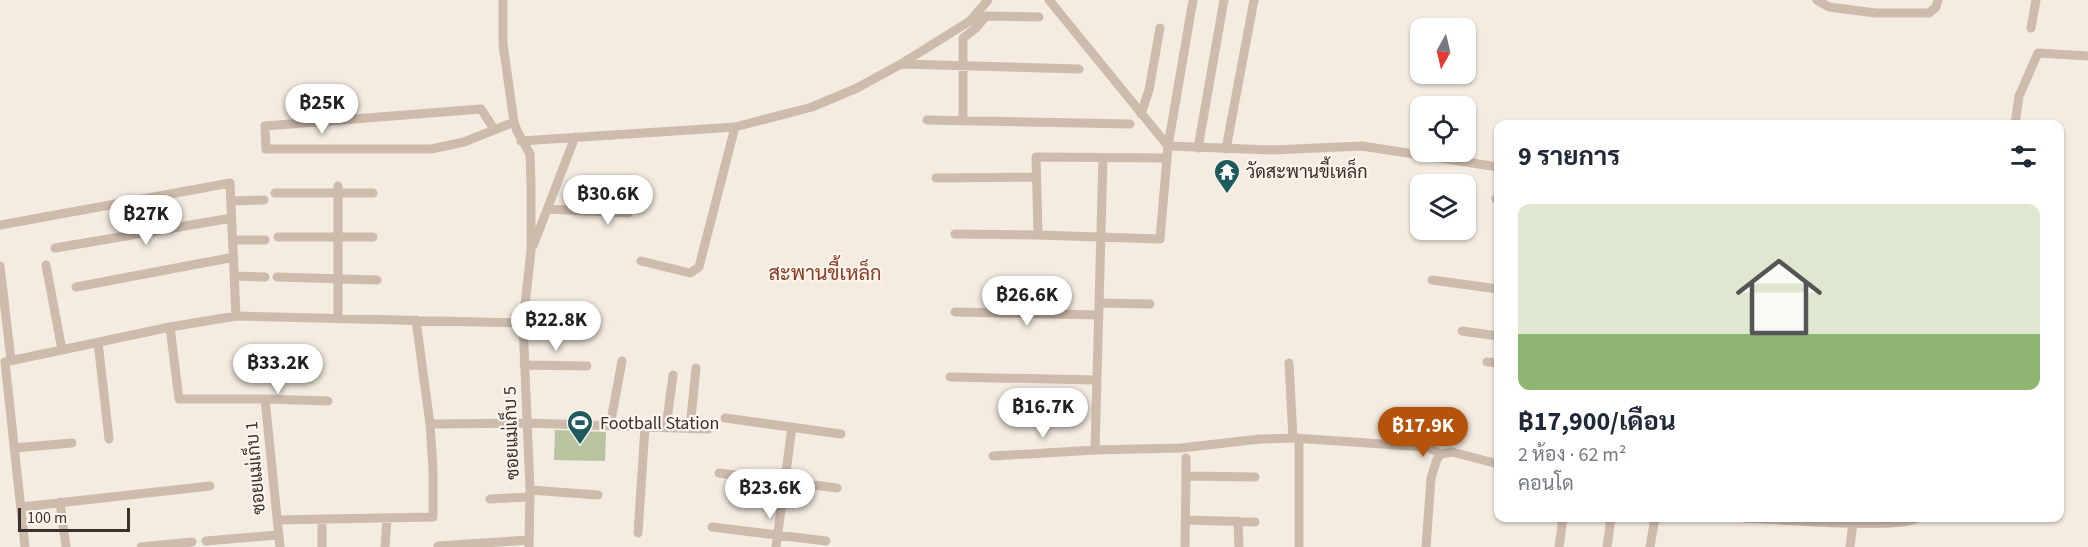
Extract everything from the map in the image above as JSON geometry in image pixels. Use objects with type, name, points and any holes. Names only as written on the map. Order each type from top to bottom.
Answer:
[{"type":"street","name":"ซอยแม่เก็บ 5","points":[[503,0],[503,45],[514,122],[521,141],[530,154],[531,251],[523,323],[530,494],[529,543]]},
{"type":"street","points":[[521,141],[735,127],[812,107],[857,88],[901,64],[970,21],[988,0]]},
{"type":"street","points":[[1048,0],[1168,146],[1272,150],[1362,146],[1494,166]]},
{"type":"street","points":[[955,234],[1160,239],[1166,158],[1193,0]]},
{"type":"street","points":[[1198,148],[1224,0]]},
{"type":"street","points":[[1226,149],[1254,0]]},
{"type":"street","points":[[1817,0],[1829,6],[1875,13],[1929,13],[1936,7],[1938,0]]},
{"type":"street","points":[[2031,28],[2036,0]]},
{"type":"street","points":[[963,121],[963,38],[986,16],[1039,17]]},
{"type":"street","points":[[1141,114],[1149,90],[1160,28]]},
{"type":"street","points":[[2016,120],[2019,96],[2038,53],[2088,56]]},
{"type":"street","points":[[901,64],[963,68],[1079,69]]},
{"type":"street","points":[[495,129],[481,109],[265,126],[266,149],[431,148],[464,142],[514,122]]},
{"type":"street","points":[[927,120],[1130,124]]},
{"type":"street","points":[[641,261],[690,273],[699,267],[735,127]]},
{"type":"street","points":[[531,251],[575,137]]},
{"type":"street","points":[[1038,235],[1036,157],[1166,158]]},
{"type":"street","points":[[1095,450],[1103,158]]},
{"type":"street","points":[[936,178],[1036,177]]},
{"type":"street","points":[[0,225],[230,183],[236,316]]},
{"type":"street","points":[[338,190],[338,317]]},
{"type":"street","points":[[276,193],[338,190],[374,194]]},
{"type":"street","points":[[548,209],[628,213],[634,191]]},
{"type":"street","points":[[232,201],[264,200]]},
{"type":"street","points":[[55,248],[232,218]]},
{"type":"street","points":[[278,237],[374,237]]},
{"type":"street","points":[[233,240],[265,240]]},
{"type":"street","points":[[76,287],[234,257]]},
{"type":"street","points":[[46,265],[62,350]]},
{"type":"street","points":[[0,266],[14,448],[25,547]]},
{"type":"street","points":[[234,276],[265,277]]},
{"type":"street","points":[[277,277],[377,280]]},
{"type":"street","points":[[1432,280],[1494,288]]},
{"type":"street","points":[[1099,303],[1150,304]]},
{"type":"street","points":[[955,312],[1099,315]]},
{"type":"street","points":[[8,361],[170,327],[236,316],[523,323]]},
{"type":"street","points":[[277,520],[433,517],[430,424],[416,320]]},
{"type":"street","name":"ซอยแม่เก็บ 1","points":[[170,327],[179,399],[265,399],[280,547]]},
{"type":"street","points":[[1462,331],[1494,335]]},
{"type":"street","points":[[98,342],[109,439]]},
{"type":"street","points":[[610,426],[622,361]]},
{"type":"street","points":[[1487,362],[1494,363]]},
{"type":"street","points":[[1289,363],[1296,438],[1299,547]]},
{"type":"street","points":[[524,365],[586,366]]},
{"type":"street","points":[[690,428],[696,368]]},
{"type":"street","points":[[666,428],[673,375]]},
{"type":"street","points":[[950,377],[1097,380]]},
{"type":"street","points":[[265,399],[328,400]]},
{"type":"street","points":[[725,418],[842,434]]},
{"type":"street","points":[[430,424],[527,423],[708,429]]},
{"type":"street","points":[[638,534],[645,427]]},
{"type":"street","points":[[776,547],[792,427]]},
{"type":"street","points":[[993,456],[1182,448],[1260,439],[1296,438],[1427,447],[1442,454],[1452,452],[1494,463]]},
{"type":"street","points":[[14,448],[72,443]]},
{"type":"street","points":[[1425,547],[1431,478],[1434,465],[1442,454]]},
{"type":"street","points":[[1185,547],[1186,458]]},
{"type":"street","points":[[719,473],[837,488]]},
{"type":"street","points":[[1186,476],[1255,477]]},
{"type":"street","points":[[22,507],[210,486]]},
{"type":"street","points":[[490,499],[530,494],[598,495]]},
{"type":"street","points":[[60,502],[66,547]]},
{"type":"street","points":[[385,547],[387,518]]},
{"type":"street","points":[[322,519],[322,547]]},
{"type":"street","points":[[1186,520],[1255,522]]},
{"type":"street","points":[[1238,521],[1239,547]]},
{"type":"street","points":[[1559,547],[1562,522]]},
{"type":"street","points":[[1607,547],[1610,522]]},
{"type":"street","points":[[1650,547],[1654,522]]},
{"type":"street","points":[[1832,522],[1908,522]]},
{"type":"street","points":[[1851,547],[1854,523]]},
{"type":"street","points":[[712,527],[826,541]]},
{"type":"street","points":[[206,541],[278,535]]},
{"type":"street","points":[[141,547],[192,542]]},
{"type":"street","points":[[438,546],[529,543]]},
{"type":"green space","name":"Football Station","points":[[555,430],[606,432],[605,461],[554,460]]},
{"type":"place","name":"วัดสะพานขี้เหล็ก","points":[[1227,195]]},
{"type":"place","name":"Football Station","points":[[580,446]]},
{"type":"district","name":"สะพานขี้เหล็ก","points":[[825,273]]}]
